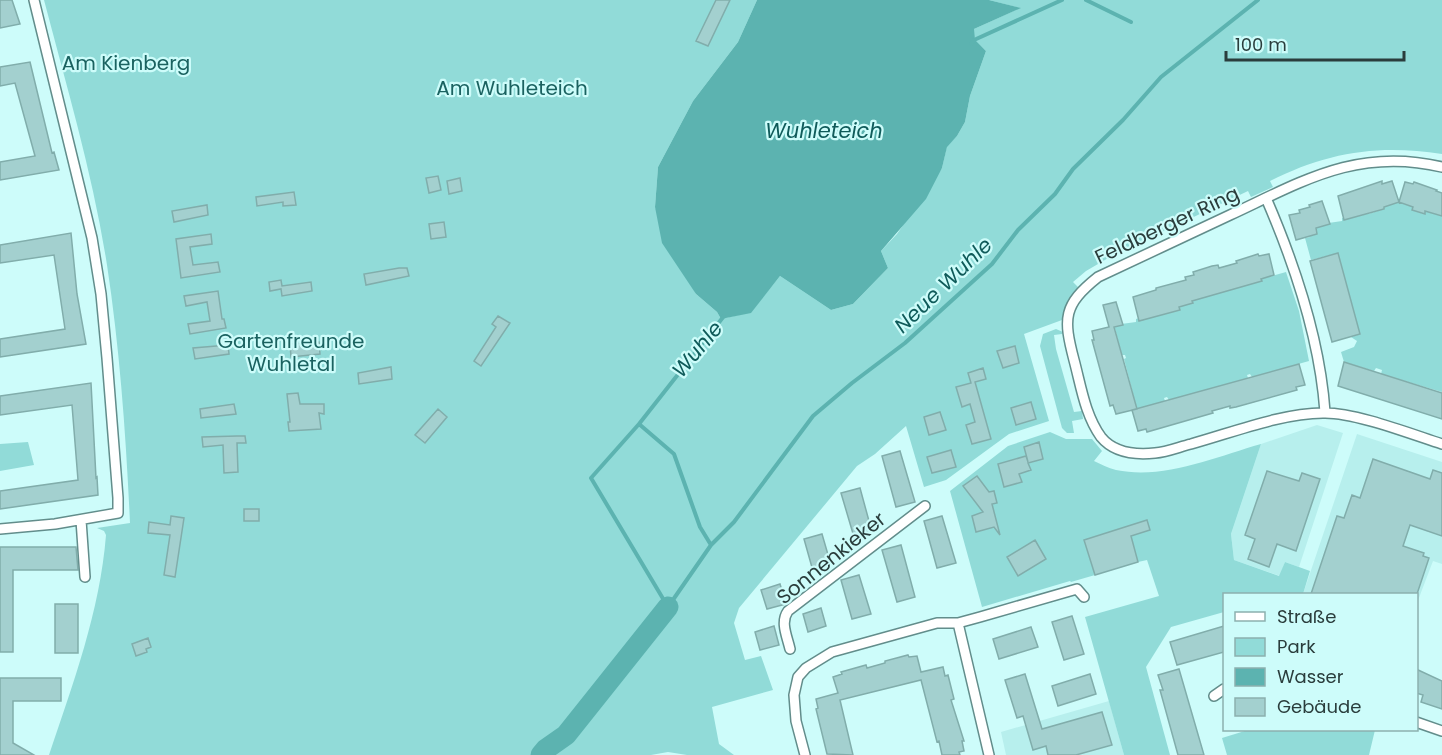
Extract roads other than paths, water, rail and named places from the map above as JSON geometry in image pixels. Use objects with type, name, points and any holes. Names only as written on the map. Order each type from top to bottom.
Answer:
[{"type":"street","points":[[0,529],[81,520],[117,513],[118,498],[101,294],[89,223],[34,0]]},
{"type":"street","name":"Feldberger Ring","points":[[1442,166],[1401,161],[1371,161],[1323,172],[1098,277],[1071,303],[1068,323],[1068,337],[1087,411],[1102,438],[1124,452],[1157,453],[1291,416],[1325,412],[1357,418],[1442,444]]},
{"type":"street","name":"Feldberger Ring","points":[[1266,198],[1286,248],[1309,318],[1324,394],[1325,412]]},
{"type":"street","name":"Sonnenkieker","points":[[790,649],[784,623],[784,616],[788,611],[925,506]]},
{"type":"street","points":[[81,520],[84,577]]},
{"type":"street","points":[[805,755],[795,721],[794,696],[798,677],[806,668],[832,652],[937,623],[958,622],[1077,589],[1084,597]]},
{"type":"street","points":[[958,622],[989,755]]},
{"type":"street","points":[[1214,696],[1223,690]]},
{"type":"street","points":[[1418,723],[1442,731]]},
{"type":"water","name":"Wuhleteich","points":[[757,0],[989,0],[1021,8],[974,29],[975,40],[986,51],[970,96],[965,122],[947,147],[942,168],[926,199],[881,251],[888,268],[853,304],[831,310],[780,276],[751,313],[721,319],[717,312],[696,294],[662,243],[655,207],[658,167],[693,101],[738,42]]},
{"type":"waterway","name":"Wuhle","points":[[971,44],[974,40],[1062,0]]},
{"type":"waterway","points":[[1086,0],[1131,22]]},
{"type":"waterway","name":"Neue Wuhle","points":[[724,316],[639,424],[591,478],[668,607],[711,545],[734,522],[813,416],[905,343],[992,264],[1018,230],[1055,194],[1073,169],[1123,120],[1161,77],[1258,0]]},
{"type":"waterway","points":[[639,424],[674,454],[700,527],[711,545]]},
{"type":"waterway","name":"Wuhle","points":[[541,755],[566,735],[668,607]]},
{"type":"park label","name":"Am Kienberg","points":[[126,63]]},
{"type":"park label","name":"Am Wuhleteich","points":[[512,88]]},
{"type":"park label","name":"Gartenfreunde Wuhletal","points":[[291,352]]}]
